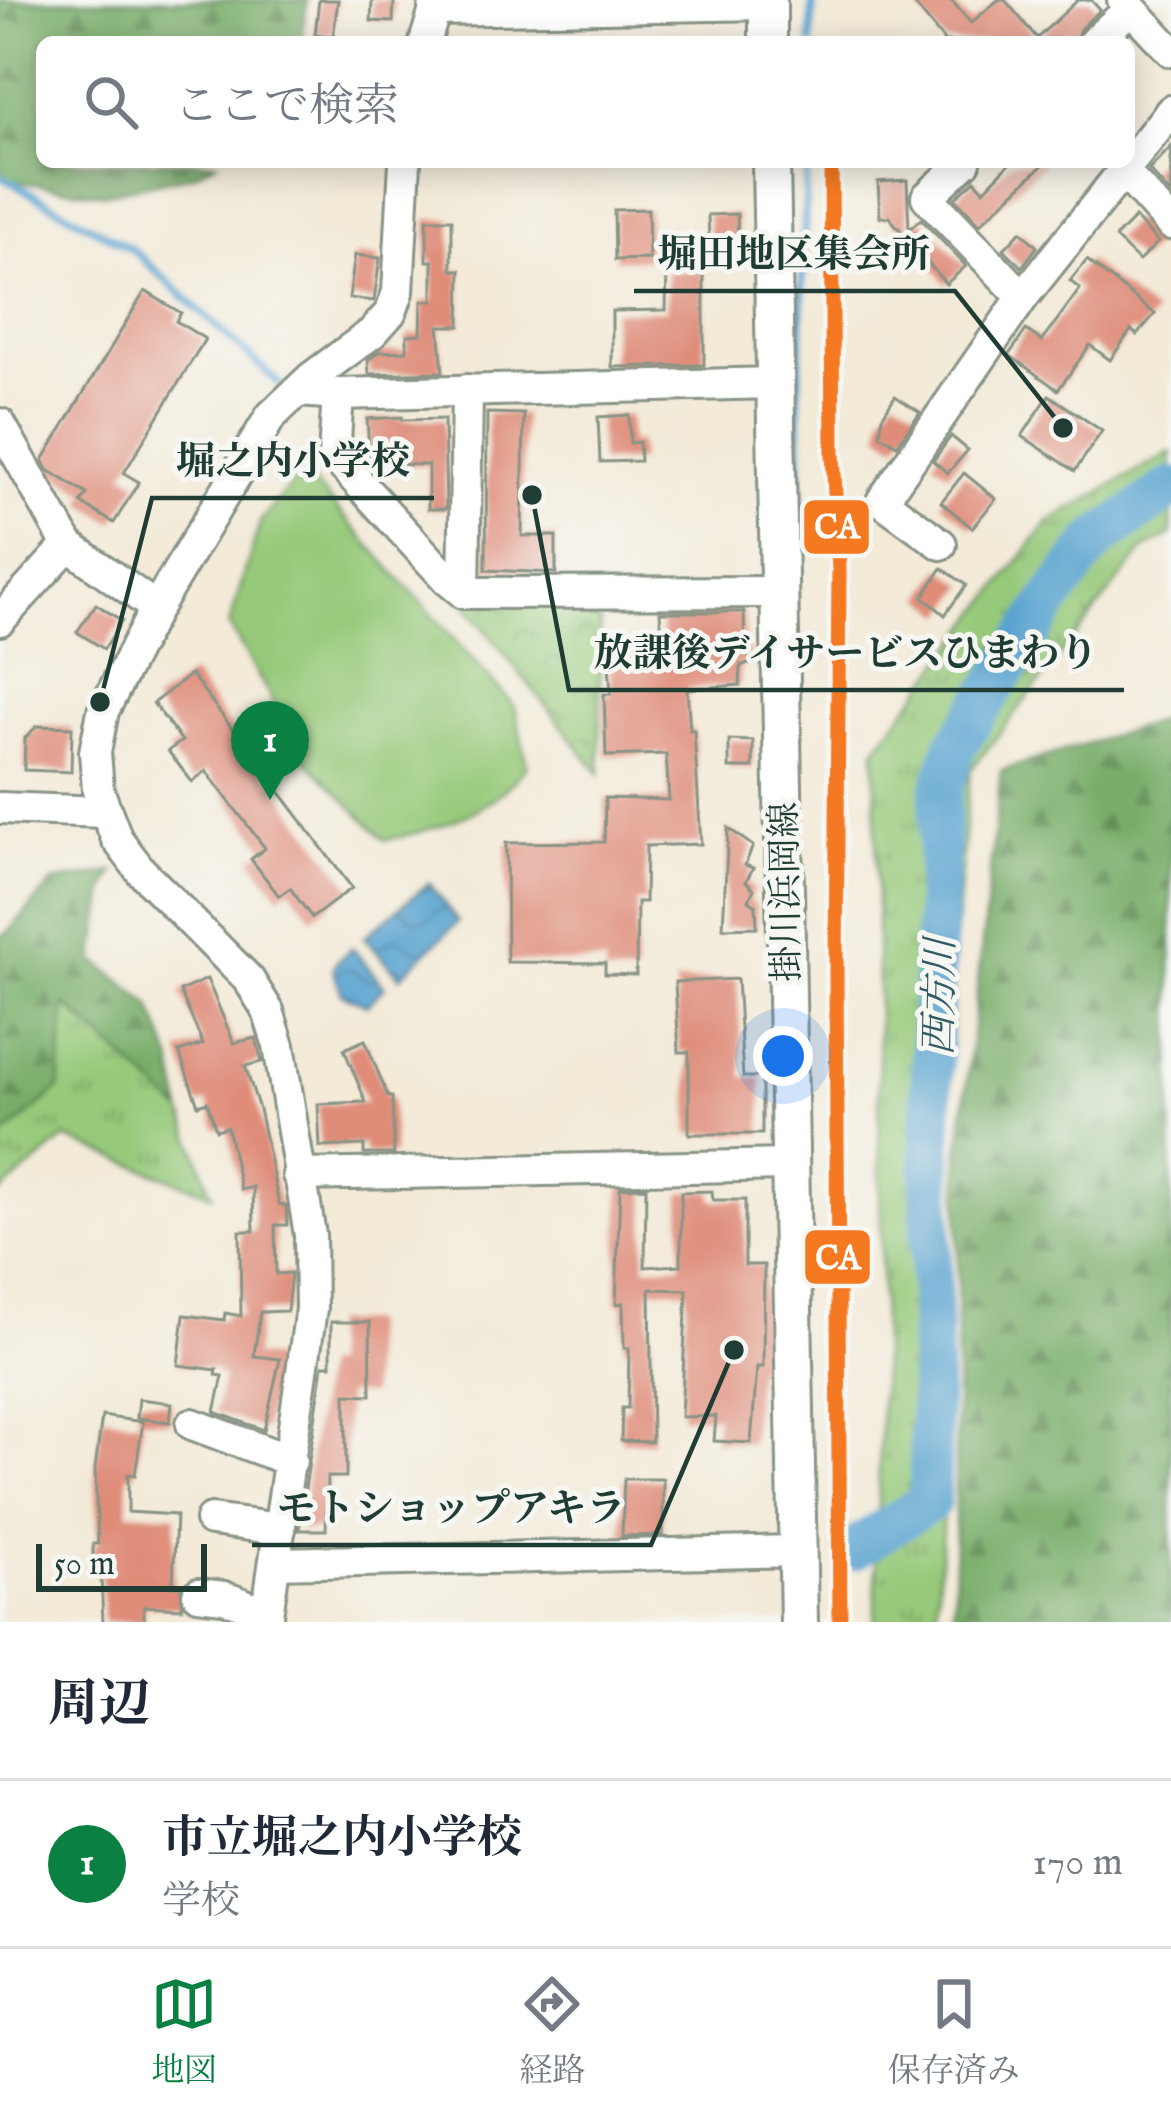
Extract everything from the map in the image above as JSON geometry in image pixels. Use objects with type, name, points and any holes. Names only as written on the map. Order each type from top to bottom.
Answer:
[{"type":"main road","points":[[768,2],[769,36]]},
{"type":"main road","name":"掛川浜岡線","points":[[771,168],[799,1622]]},
{"type":"street","points":[[427,36],[436,5],[768,2]]},
{"type":"street","points":[[1099,36],[1126,4],[1171,51]]},
{"type":"street","points":[[1135,156],[1171,111]]},
{"type":"street","points":[[198,1594],[224,1598],[267,1618],[311,1309],[310,1235],[279,1046],[268,1011],[249,980],[141,871],[117,838],[98,790],[95,752],[103,712],[235,469],[271,416],[391,312],[398,292],[405,168]]},
{"type":"street","points":[[958,168],[927,197],[1023,297]]},
{"type":"street","points":[[941,544],[882,501],[1023,297],[1125,168]]},
{"type":"street","points":[[1123,171],[1171,224]]},
{"type":"street","points":[[299,391],[337,401],[467,399],[775,383]]},
{"type":"street","points":[[464,593],[467,399]]},
{"type":"street","points":[[337,401],[334,456],[464,593],[779,592]]},
{"type":"street","points":[[0,424],[68,544],[156,608]]},
{"type":"street","points":[[0,620],[68,544]]},
{"type":"street","points":[[0,808],[104,812]]},
{"type":"street","points":[[298,1175],[790,1165]]},
{"type":"street","points":[[192,1424],[291,1461]]},
{"type":"street","points":[[211,1520],[280,1529]]},
{"type":"street","points":[[275,1563],[798,1551]]},
{"type":"green space","points":[[0,0],[307,0],[303,36],[36,36],[36,168],[205,168],[193,175],[102,194],[0,179]]},
{"type":"green space","points":[[1171,452],[1171,535],[1144,549],[970,771],[931,1211],[944,1499],[936,1622],[875,1622],[882,1356],[875,750],[1048,522]]},
{"type":"green space","points":[[303,471],[515,707],[527,766],[497,796],[463,816],[385,840],[307,761],[229,625],[261,520]]},
{"type":"green space","points":[[461,599],[600,605],[600,774]]},
{"type":"green space","points":[[1171,717],[1171,1622],[954,1622],[959,1155],[1001,771]]},
{"type":"green space","points":[[114,872],[105,892],[94,960],[150,1004],[172,1059],[182,1111],[65,1004],[59,1089],[0,1139],[0,935],[53,882]]},
{"type":"green space","points":[[64,1003],[182,1111],[212,1195],[65,1138],[0,1193],[0,1138],[59,1089]]},
{"type":"water","points":[[429,883],[458,922],[400,977],[364,937]]},
{"type":"water","points":[[352,948],[385,987],[367,1005],[342,994],[333,970]]},
{"type":"building","points":[[319,0],[338,0],[333,36],[315,34]]},
{"type":"building","points":[[372,0],[394,0],[393,22],[371,21]]},
{"type":"building","points":[[911,0],[951,0],[971,23],[998,0],[1005,0],[1035,36],[940,36]]},
{"type":"building","points":[[1078,0],[1091,0],[1100,10],[1077,36],[1039,36]]},
{"type":"building","points":[[1171,147],[1171,195],[1149,170]]},
{"type":"building","points":[[1005,168],[1040,168],[980,224],[955,198],[975,180],[984,190]]},
{"type":"building","points":[[907,180],[909,229],[921,219],[966,266],[946,284],[889,217],[880,217],[878,182]]},
{"type":"building","points":[[648,209],[649,259],[615,260],[614,210]]},
{"type":"building","points":[[737,214],[739,263],[710,264],[708,215]]},
{"type":"building","points":[[1135,218],[1158,242],[1139,261],[1115,238]]},
{"type":"building","points":[[427,219],[452,219],[452,270],[461,270],[460,326],[439,326],[443,372],[369,374],[368,360],[379,352],[407,351],[407,335],[421,334],[422,301],[433,301]]},
{"type":"building","points":[[1021,231],[1037,247],[1022,267],[1004,249]]},
{"type":"building","points":[[355,255],[380,258],[374,301],[349,298]]},
{"type":"building","points":[[1087,260],[1155,314],[1137,335],[1131,330],[1110,360],[1090,345],[1058,390],[1009,355],[1026,330],[1042,341],[1080,289],[1070,281]]},
{"type":"building","points":[[667,271],[704,271],[704,365],[612,367],[612,311],[666,310]]},
{"type":"building","points":[[145,291],[181,313],[176,321],[205,339],[124,473],[139,482],[114,523],[81,503],[87,494],[48,470],[43,460]]},
{"type":"building","points":[[1049,395],[1102,431],[1075,471],[1022,436]]},
{"type":"building","points":[[895,396],[920,412],[897,445],[880,435],[882,417]]},
{"type":"building","points":[[487,413],[524,414],[522,536],[556,536],[556,573],[486,570]]},
{"type":"building","points":[[629,415],[630,443],[639,442],[640,461],[600,462],[598,417]]},
{"type":"building","points":[[367,419],[444,419],[446,509],[428,509],[428,465],[370,464]]},
{"type":"building","points":[[951,436],[968,450],[948,473],[933,461]]},
{"type":"building","points":[[964,473],[996,499],[972,528],[941,502]]},
{"type":"building","points":[[942,568],[966,585],[945,615],[923,597]]},
{"type":"building","points":[[96,604],[122,621],[104,649],[77,632]]},
{"type":"building","points":[[660,612],[744,612],[750,664],[741,665],[740,685],[687,689],[701,844],[646,846],[645,902],[637,902],[636,975],[605,974],[605,963],[507,962],[506,843],[604,842],[605,798],[669,800],[666,754],[606,756],[604,694],[611,694],[608,647],[662,645]]},
{"type":"building","points":[[191,674],[352,888],[312,918],[290,888],[279,896],[251,859],[265,848],[206,771],[192,782],[168,751],[182,741],[153,703]]},
{"type":"building","points":[[37,726],[72,727],[71,772],[24,770],[25,738]]},
{"type":"building","points":[[729,740],[753,741],[753,768],[729,768]]},
{"type":"building","points":[[728,828],[753,846],[745,865],[753,868],[746,881],[754,889],[749,900],[756,905],[757,927],[723,928]]},
{"type":"building","points":[[207,979],[234,1043],[256,1038],[262,1062],[245,1066],[279,1204],[286,1206],[287,1225],[275,1225],[276,1274],[291,1273],[287,1311],[260,1312],[254,1356],[280,1359],[264,1430],[215,1412],[223,1376],[216,1375],[217,1370],[178,1365],[184,1315],[224,1320],[225,1313],[241,1316],[240,1231],[254,1231],[253,1187],[241,1190],[227,1127],[216,1130],[207,1102],[198,1105],[179,1052],[203,1044],[180,991]]},
{"type":"building","points":[[737,979],[743,1077],[762,1077],[762,1134],[689,1134],[689,1052],[679,1052],[675,982]]},
{"type":"building","points":[[365,1040],[388,1097],[392,1097],[394,1154],[364,1154],[364,1145],[320,1147],[318,1104],[366,1102],[344,1049]]},
{"type":"building","points":[[646,1187],[645,1267],[681,1265],[681,1192],[712,1191],[713,1200],[745,1200],[745,1265],[764,1265],[763,1367],[757,1367],[751,1443],[714,1441],[716,1416],[681,1417],[687,1290],[650,1289],[652,1442],[621,1441],[622,1408],[628,1408],[629,1348],[624,1348],[623,1303],[616,1304],[620,1188]]},
{"type":"building","points":[[331,1322],[370,1322],[371,1395],[346,1394],[346,1477],[327,1477],[326,1530],[299,1530],[323,1365],[331,1365]]},
{"type":"building","points":[[139,1399],[172,1403],[170,1422],[137,1418]]},
{"type":"building","points":[[102,1416],[143,1422],[135,1475],[128,1474],[128,1512],[176,1515],[173,1586],[181,1586],[182,1608],[144,1606],[144,1622],[103,1622],[101,1575],[93,1575],[93,1544],[98,1544],[95,1469]]},
{"type":"building","points":[[624,1479],[663,1479],[663,1535],[622,1536]]},
{"type":"waterway","points":[[811,36],[813,0]]},
{"type":"waterway","points":[[794,540],[801,521],[798,396],[807,168]]},
{"type":"waterway","points":[[0,176],[132,249],[281,385]]},
{"type":"waterway","name":"西方川","points":[[854,1549],[930,1501],[932,1023],[941,792],[955,747],[1057,592],[1096,541],[1171,488]]},
{"type":"transit line","name":"CA","points":[[831,168],[833,454],[839,570],[840,1622]]},
{"type":"place","name":"堀田地区集会所","points":[[1063,428]]},
{"type":"place","name":"放課後デイサービスひまわり","points":[[532,495]]},
{"type":"place","name":"堀之内小学校","points":[[100,702]]},
{"type":"place","name":"市立堀之内小学校","points":[[270,800]]},
{"type":"place","name":"モトショップアキラ","points":[[734,1350]]}]
